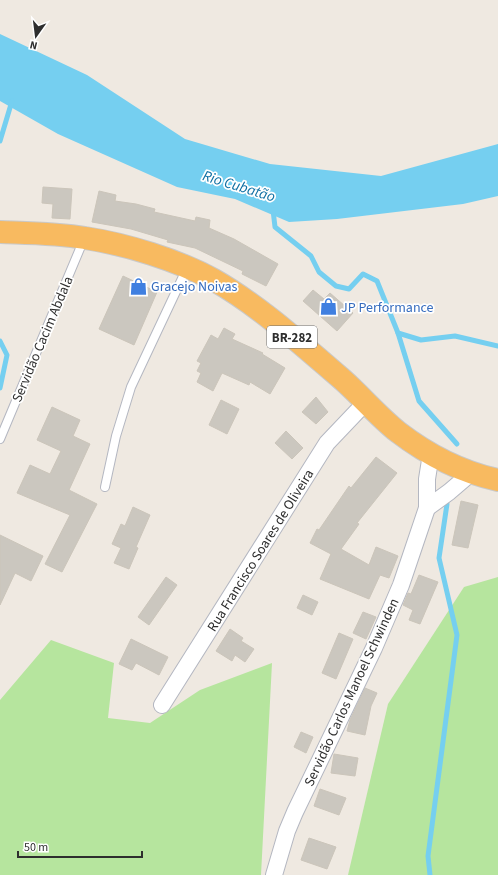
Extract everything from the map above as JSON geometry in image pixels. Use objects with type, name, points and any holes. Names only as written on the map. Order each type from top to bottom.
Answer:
[{"type":"highway","name":"BR-282","points":[[0,232],[84,238],[132,249],[164,259],[213,280],[240,297],[273,322],[343,381],[398,432],[450,465],[470,474],[498,480]]},
{"type":"street","name":"Rua Francisco Soares de Oliveira","points":[[162,705],[327,443],[366,402]]},
{"type":"street","name":"Servidão Carlos Manoel Schwinden","points":[[274,875],[287,831],[295,812],[389,616],[411,559],[427,508],[427,479],[431,454]]},
{"type":"street","points":[[427,508],[470,474]]},
{"type":"lane","name":"Servidão Cacim Abdala","points":[[0,440],[84,238]]},
{"type":"lane","points":[[105,487],[116,436],[131,387],[187,268]]},
{"type":"green space","points":[[498,577],[498,875],[348,875],[388,704],[464,587]]},
{"type":"green space","points":[[51,640],[114,663],[108,718],[150,723],[200,690],[272,663],[261,875],[0,875],[0,700]]},
{"type":"water","name":"Rio Cubatão","points":[[0,34],[87,75],[185,139],[270,164],[381,176],[498,144],[498,196],[463,204],[337,219],[289,222],[235,199],[177,187],[58,134],[0,101]]},
{"type":"building","points":[[43,187],[72,189],[70,219],[52,218],[53,204],[42,203]]},
{"type":"building","points":[[99,191],[116,195],[115,201],[155,209],[154,212],[195,221],[196,217],[210,220],[209,228],[234,239],[278,264],[266,286],[242,274],[243,271],[195,248],[167,242],[168,240],[131,229],[92,222]]},
{"type":"building","points":[[123,276],[157,292],[134,345],[99,329]]},
{"type":"building","name":"JP Performance","points":[[313,290],[324,299],[330,293],[353,313],[337,331],[303,301]]},
{"type":"building","points":[[224,328],[235,334],[232,339],[263,353],[262,354],[285,368],[270,394],[250,382],[249,385],[222,373],[213,391],[197,382],[201,373],[197,371],[201,363],[197,361],[211,335],[218,339]]},
{"type":"building","points":[[316,397],[328,412],[316,424],[302,412]]},
{"type":"building","points":[[221,400],[239,409],[227,434],[209,425]]},
{"type":"building","points":[[52,407],[80,420],[73,436],[90,444],[69,490],[97,504],[62,572],[45,564],[70,515],[17,493],[30,465],[50,474],[61,451],[37,440]]},
{"type":"building","points":[[286,431],[303,448],[292,459],[275,443]]},
{"type":"building","points":[[376,457],[397,473],[357,523],[359,524],[341,549],[369,565],[376,547],[398,556],[389,578],[380,575],[369,599],[320,579],[331,554],[310,543],[317,529],[319,530],[349,486],[351,488]]},
{"type":"building","points":[[461,501],[478,505],[468,548],[452,545]]},
{"type":"building","points":[[133,507],[150,515],[136,547],[138,548],[129,569],[114,563],[121,548],[112,544],[121,524],[125,526]]},
{"type":"building","points":[[0,535],[43,556],[31,581],[15,573],[0,605]]},
{"type":"building","points":[[419,575],[438,582],[420,624],[409,620],[413,610],[403,605],[408,593],[411,594]]},
{"type":"building","points":[[166,577],[177,585],[149,625],[138,617]]},
{"type":"building","points":[[303,595],[318,602],[312,615],[297,608]]},
{"type":"building","points":[[363,612],[376,617],[366,639],[353,633]]},
{"type":"building","points":[[230,629],[243,638],[241,641],[254,649],[245,662],[235,655],[232,661],[216,651]]},
{"type":"building","points":[[339,633],[353,639],[336,679],[322,673]]},
{"type":"building","points":[[131,639],[168,657],[159,675],[136,663],[132,670],[119,664]]},
{"type":"building","points":[[365,688],[377,693],[371,706],[365,735],[347,731],[350,720]]},
{"type":"building","points":[[301,732],[313,737],[306,753],[294,747]]},
{"type":"building","points":[[334,754],[358,758],[355,776],[331,773]]},
{"type":"building","points":[[320,789],[346,798],[339,815],[314,806]]},
{"type":"building","points":[[309,838],[336,847],[327,869],[301,860]]},
{"type":"waterway","points":[[0,141],[12,101]]},
{"type":"waterway","name":"Rio Cubatão","points":[[273,210],[275,227],[311,256],[319,272],[336,286],[349,289],[363,274],[377,281],[398,333],[421,340],[455,336],[498,346]]},
{"type":"waterway","points":[[398,333],[419,401],[457,444]]},
{"type":"waterway","points":[[0,341],[7,355],[0,388]]},
{"type":"waterway","points":[[430,875],[428,856],[457,635],[439,558],[447,504]]},
{"type":"place","name":"Gracejo Noivas","points":[[138,286]]},
{"type":"place","name":"JP Performance","points":[[328,307]]}]
